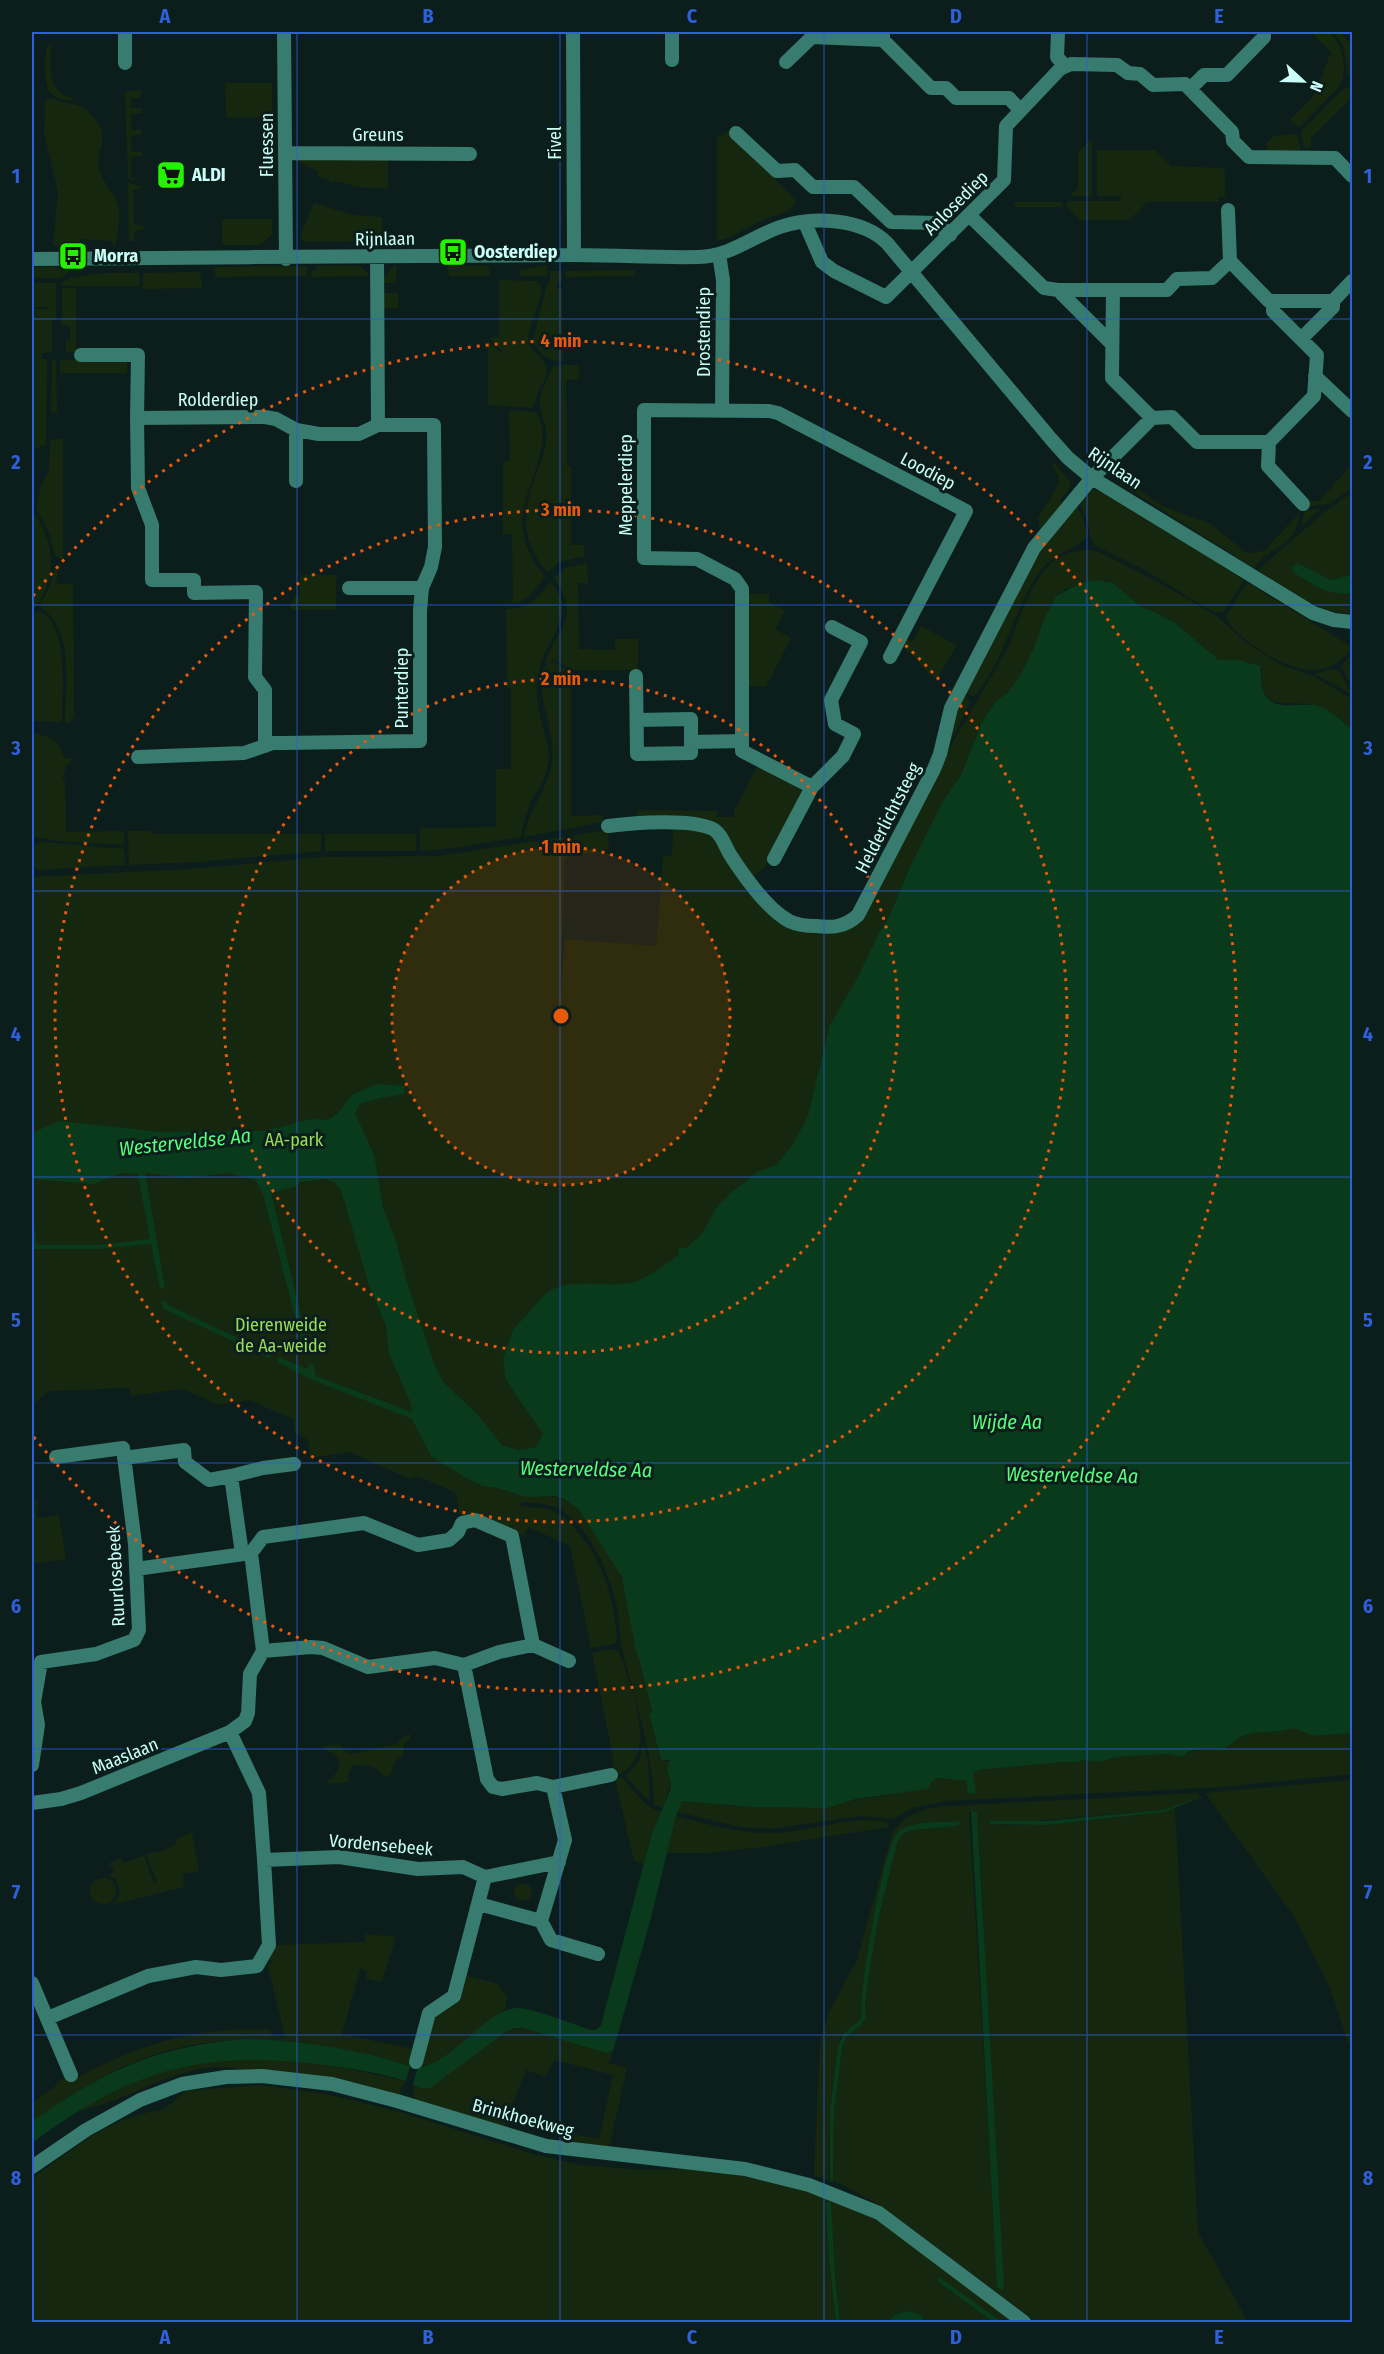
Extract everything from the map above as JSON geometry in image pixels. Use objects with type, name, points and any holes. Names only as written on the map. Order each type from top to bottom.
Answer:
[{"type":"street","points":[[125,32],[125,63]]},
{"type":"street","name":"Fluessen","points":[[284,32],[286,259]]},
{"type":"street","name":"Fivel","points":[[573,32],[574,255]]},
{"type":"street","points":[[672,32],[672,60]]},
{"type":"street","points":[[1058,32],[1057,57],[1065,66],[1071,64],[1118,65],[1128,74],[1140,74],[1153,85],[1185,84],[1232,132],[1233,141],[1249,157],[1335,158],[1353,176]]},
{"type":"street","points":[[1190,89],[1204,75],[1227,75],[1264,37],[1264,32]]},
{"type":"street","points":[[786,62],[812,37],[823,35],[883,36],[931,88],[946,88],[956,98],[1009,98],[1020,110]]},
{"type":"street","name":"Anlosediep","points":[[912,273],[1004,180],[1006,126],[1065,66]]},
{"type":"street","points":[[736,134],[777,171],[795,170],[813,188],[854,187],[891,222],[937,223],[950,235]]},
{"type":"street","name":"Greuns","points":[[285,153],[470,154]]},
{"type":"street","points":[[1228,210],[1230,261],[1269,301],[1333,301],[1353,281]]},
{"type":"street","points":[[969,215],[1044,288],[1167,290],[1177,279],[1212,278],[1230,261]]},
{"type":"street","name":"Rijnlaan","points":[[32,259],[286,259],[574,255],[700,257],[719,254],[779,228],[805,223],[843,222],[867,228],[881,237],[1068,458],[1092,478],[1313,613],[1334,620],[1353,622]]},
{"type":"street","points":[[805,223],[822,262],[834,272],[886,297],[912,273]]},
{"type":"street","name":"Drostendiep","points":[[719,254],[723,280],[722,411]]},
{"type":"street","points":[[377,257],[378,425]]},
{"type":"street","points":[[1058,290],[1112,344]]},
{"type":"street","points":[[1113,290],[1112,378],[1152,418],[1172,417],[1197,442],[1269,442]]},
{"type":"street","points":[[1273,301],[1273,311],[1317,355],[1314,396],[1269,442],[1268,466],[1303,504]]},
{"type":"street","points":[[1301,339],[1333,307],[1333,301]]},
{"type":"street","points":[[81,355],[138,355],[138,488],[152,525],[152,580],[194,580],[194,592],[256,592],[255,677],[265,690],[265,746]]},
{"type":"street","points":[[1315,376],[1353,411]]},
{"type":"street","name":"Meppelerdiep","points":[[722,411],[644,410],[644,558],[697,560],[739,583],[742,589],[742,741]]},
{"type":"street","name":"Loodiep","points":[[722,411],[778,413],[966,511],[890,657]]},
{"type":"street","name":"Rolderdiep","points":[[137,418],[266,417],[276,419],[296,430],[318,434],[359,434],[378,425]]},
{"type":"street","name":"Helderlichtsteeg","points":[[608,826],[657,822],[712,829],[720,836],[750,883],[782,916],[796,924],[824,927],[844,925],[852,920],[858,915],[934,769],[951,708],[1034,548],[1092,478],[1152,418]]},
{"type":"street","name":"Punterdiep","points":[[138,757],[244,753],[282,743],[420,741],[420,611],[422,588],[431,567],[435,547],[434,425],[378,425]]},
{"type":"street","points":[[296,430],[296,481]]},
{"type":"street","points":[[349,588],[422,588]]},
{"type":"street","points":[[774,860],[812,787],[843,756],[854,734],[835,724],[831,700],[861,642],[832,627]]},
{"type":"street","points":[[636,676],[637,754],[691,753],[691,719],[637,720]]},
{"type":"street","points":[[691,742],[742,741],[742,751],[812,787]]},
{"type":"street","points":[[56,1457],[123,1448],[124,1458],[184,1450],[185,1462],[209,1480],[263,1468],[294,1464]]},
{"type":"street","name":"Ruurlosebeek","points":[[32,1765],[38,1725],[34,1702],[41,1662],[96,1654],[134,1641],[139,1630],[136,1569],[124,1458]]},
{"type":"street","points":[[48,2018],[148,1976],[196,1967],[221,1970],[256,1965],[269,1945],[259,1793],[230,1732],[245,1721],[248,1713],[250,1674],[263,1651],[247,1553],[231,1476]]},
{"type":"street","points":[[136,1569],[247,1553],[263,1537],[364,1522],[418,1545],[449,1540],[458,1532],[462,1523],[476,1520],[512,1536],[533,1645]]},
{"type":"street","points":[[263,1651],[323,1647],[368,1667],[435,1658],[464,1665],[499,1652],[533,1645],[569,1661]]},
{"type":"street","points":[[464,1665],[487,1779],[493,1786],[502,1789],[537,1783],[553,1787],[611,1775]]},
{"type":"street","name":"Maaslaan","points":[[32,1803],[62,1799],[81,1793],[230,1732]]},
{"type":"street","points":[[553,1787],[565,1840],[541,1921],[550,1940],[598,1954]]},
{"type":"street","name":"Vordensebeek","points":[[264,1860],[339,1857],[418,1869],[463,1867],[485,1877]]},
{"type":"street","points":[[416,2062],[429,2013],[454,1996],[485,1877],[559,1862]]},
{"type":"street","points":[[479,1904],[541,1921]]},
{"type":"street","points":[[32,1983],[71,2075]]},
{"type":"street","name":"Brinkhoekweg","points":[[32,2167],[86,2130],[140,2100],[182,2084],[226,2077],[262,2076],[332,2084],[546,2146],[745,2169],[809,2185],[879,2214],[1024,2322]]},
{"type":"green space","points":[[1311,32],[1329,32],[1341,50],[1344,71],[1340,86],[1299,128],[1290,120],[1314,96],[1331,52]]},
{"type":"green space","points":[[1333,32],[1339,32],[1352,45],[1352,80],[1347,70],[1342,46]]},
{"type":"green space","points":[[51,42],[51,68],[54,83],[64,95],[73,98],[72,101],[57,97],[48,88],[45,58]]},
{"type":"green space","points":[[225,83],[272,83],[272,117],[226,118]]},
{"type":"green space","points":[[1352,85],[1352,101],[1349,100],[1311,138],[1311,148],[1304,148],[1301,134],[1303,129],[1342,90]]},
{"type":"green space","points":[[141,90],[141,98],[131,98],[131,108],[141,108],[141,113],[131,114],[131,130],[141,130],[142,134],[131,136],[131,151],[142,152],[142,156],[131,157],[131,178],[142,180],[132,181],[128,178],[125,92]]},
{"type":"green space","points":[[51,98],[83,108],[100,126],[103,138],[98,161],[99,168],[119,209],[115,246],[113,246],[113,241],[80,239],[79,243],[53,246],[58,192],[44,133],[45,101]]},
{"type":"green space","points":[[729,130],[775,176],[774,178],[797,202],[787,212],[767,218],[717,241],[717,138]]},
{"type":"green space","points":[[1297,134],[1301,150],[1267,150],[1266,144],[1274,136]]},
{"type":"green space","points":[[1089,141],[1092,141],[1092,196],[1070,196],[1078,188],[1078,153]]},
{"type":"green space","points":[[1097,150],[1155,150],[1171,166],[1222,168],[1225,171],[1225,197],[1219,197],[1219,202],[1147,202],[1130,220],[1080,220],[1067,207],[1067,201],[1121,201],[1121,196],[1097,196]]},
{"type":"green space","points":[[388,158],[388,189],[358,187],[335,181],[334,183],[317,176],[318,172],[297,160]]},
{"type":"green space","points":[[128,182],[144,188],[133,190],[134,224],[144,226],[143,230],[134,231],[134,241],[129,241]]},
{"type":"green space","points":[[1015,202],[1062,202],[1062,207],[1013,207]]},
{"type":"green space","points":[[314,203],[353,215],[382,217],[382,241],[305,242],[300,237]]},
{"type":"green space","points":[[222,219],[272,219],[272,234],[261,245],[222,245]]},
{"type":"green space","points":[[547,265],[547,276],[520,276],[520,270]]},
{"type":"green space","points":[[308,266],[307,276],[215,277],[215,267]]},
{"type":"green space","points":[[316,266],[360,266],[370,276],[312,277],[311,271],[316,271]]},
{"type":"green space","points":[[394,266],[397,266],[395,283],[384,283],[384,277]]},
{"type":"green space","points":[[448,266],[488,266],[491,276],[449,276]]},
{"type":"green space","points":[[32,267],[54,267],[70,271],[61,278],[32,278]]},
{"type":"green space","points":[[635,270],[635,276],[565,277],[566,271]]},
{"type":"green space","points":[[550,271],[562,271],[562,282],[557,283],[557,288],[562,288],[563,361],[545,356],[533,341],[550,280]]},
{"type":"green space","points":[[200,272],[202,288],[143,289],[143,273]]},
{"type":"green space","points":[[105,273],[139,273],[139,286],[62,286],[62,283],[71,278]]},
{"type":"green space","points":[[499,280],[537,281],[542,288],[529,343],[542,359],[547,374],[532,408],[488,405],[488,341],[501,353],[503,352],[490,338],[499,337]]},
{"type":"green space","points":[[32,283],[56,283],[56,320],[52,321],[52,349],[50,352],[41,354],[42,359],[47,359],[46,446],[40,446],[40,448],[32,448],[32,309],[49,309],[48,307],[32,307]]},
{"type":"green space","points":[[62,288],[76,288],[76,352],[66,352],[66,341],[70,341],[70,326],[62,326]]},
{"type":"green space","points":[[384,293],[398,293],[398,308],[384,308]]},
{"type":"green space","points":[[127,359],[127,373],[60,373],[60,360]]},
{"type":"green space","points":[[52,360],[56,360],[57,412],[51,413]]},
{"type":"green space","points":[[579,365],[579,379],[566,380],[567,466],[571,466],[571,545],[584,545],[584,556],[559,562],[548,573],[533,550],[526,528],[531,491],[546,442],[546,428],[540,401],[553,367]]},
{"type":"green space","points":[[509,411],[537,413],[542,426],[540,454],[526,498],[522,526],[530,553],[545,577],[529,596],[513,603],[507,602],[513,601],[512,535],[503,534],[503,462],[510,461]]},
{"type":"green space","points":[[53,439],[63,439],[63,561],[55,555],[49,533],[36,508],[41,486],[49,471],[50,442]]},
{"type":"green space","points":[[1053,461],[1071,483],[1060,501],[1063,504],[1040,532],[1038,517],[1059,480],[1053,468]]},
{"type":"green space","points":[[1352,464],[1352,488],[1329,504],[1308,506],[1308,501],[1319,501]]},
{"type":"green space","points":[[1121,475],[1160,505],[1211,524],[1245,552],[1267,550],[1269,545],[1300,513],[1297,526],[1287,541],[1268,554],[1254,568],[1119,483]]},
{"type":"green space","points":[[1092,490],[1102,491],[1244,580],[1224,612],[1216,613],[1204,607],[1147,571],[1094,545],[1079,501]]},
{"type":"green space","points":[[1352,493],[1352,575],[1331,580],[1308,569],[1335,593],[1352,593],[1352,613],[1314,605],[1258,570],[1327,510]]},
{"type":"green space","points":[[1075,505],[1085,526],[1085,539],[1044,566],[1033,581],[985,681],[974,696],[964,694],[1043,543]]},
{"type":"green space","points":[[1321,509],[1302,526],[1301,525],[1305,510]]},
{"type":"green space","points":[[33,512],[46,537],[51,562],[46,588],[32,612]]},
{"type":"green space","name":"AA-park","points":[[1084,550],[1097,551],[1160,583],[1218,617],[1244,641],[1279,664],[1315,677],[1352,699],[1352,730],[1336,716],[1317,706],[1277,702],[1270,699],[1264,693],[1262,669],[1251,662],[1219,660],[1175,623],[1141,607],[1107,580],[1066,589],[1056,596],[1023,670],[1010,690],[995,702],[981,724],[961,775],[943,801],[911,865],[887,921],[880,931],[813,1142],[544,1431],[543,1496],[563,1498],[579,1510],[619,1570],[625,1589],[636,1652],[652,1712],[649,1716],[660,1758],[662,1761],[670,1761],[671,1782],[663,1808],[654,1805],[651,1765],[623,1653],[614,1594],[604,1566],[588,1537],[568,1515],[544,1504],[521,1502],[519,1506],[551,1510],[573,1526],[582,1537],[603,1573],[611,1599],[617,1640],[614,1644],[591,1648],[570,1546],[528,1527],[524,1536],[475,1514],[459,1519],[456,1493],[418,1476],[410,1479],[350,1452],[315,1457],[310,1455],[308,1440],[295,1433],[293,1419],[249,1400],[219,1405],[182,1389],[131,1396],[130,1388],[49,1391],[32,1405],[32,877],[190,869],[326,857],[438,856],[608,830],[609,849],[565,858],[560,1000],[565,939],[656,946],[663,856],[672,856],[673,827],[709,832],[777,918],[843,929],[1007,650],[1033,587],[1042,573],[1054,562],[1067,554]]},
{"type":"green space","points":[[587,563],[588,583],[578,583],[579,649],[615,650],[615,639],[638,639],[638,670],[571,670],[553,659],[548,664],[545,663],[567,613],[562,592],[553,578],[566,568]]},
{"type":"green space","points":[[60,565],[56,584],[73,584],[74,718],[71,718],[71,722],[65,722],[67,675],[63,643],[59,629],[51,616],[39,606],[49,588],[55,568]]},
{"type":"green space","points":[[300,575],[336,575],[336,610],[291,610],[290,606],[296,595],[300,595]]},
{"type":"green space","points":[[550,582],[559,594],[562,616],[542,659],[537,691],[549,760],[545,776],[529,806],[521,837],[455,848],[420,851],[420,828],[496,827],[496,769],[511,769],[511,689],[507,688],[506,609],[514,609],[532,602]]},
{"type":"green space","points":[[1247,582],[1350,646],[1350,651],[1333,664],[1313,670],[1290,665],[1264,653],[1240,635],[1226,617]]},
{"type":"green space","points":[[748,594],[769,594],[769,602],[785,611],[775,629],[791,638],[766,687],[748,686]]},
{"type":"green space","points":[[37,611],[48,617],[55,628],[59,643],[63,677],[62,722],[32,721],[32,616]]},
{"type":"green space","points":[[921,626],[957,645],[937,679],[900,645],[904,638],[912,642]]},
{"type":"green space","points":[[1352,655],[1349,663],[1352,669],[1352,687],[1342,667]]},
{"type":"green space","points":[[553,661],[571,672],[571,816],[603,815],[603,822],[524,837],[530,817],[544,788],[552,759],[551,736],[542,692],[542,680],[543,668]]},
{"type":"green space","points":[[1331,669],[1339,671],[1352,695],[1315,674]]},
{"type":"green space","points":[[963,696],[970,699],[970,703],[954,736],[948,743],[948,730]]},
{"type":"green space","points":[[32,725],[33,733],[53,740],[60,747],[64,758],[71,758],[71,764],[67,764],[62,779],[65,778],[66,832],[124,831],[124,845],[58,841],[32,836]]},
{"type":"green space","points":[[758,765],[800,788],[802,793],[765,867],[754,876],[751,876],[722,830],[637,817],[639,805],[639,810],[718,811],[717,817],[734,817],[734,811]]},
{"type":"green space","points":[[128,831],[151,831],[152,834],[321,834],[321,851],[197,862],[129,865]]},
{"type":"green space","points":[[325,834],[416,834],[416,851],[325,851]]},
{"type":"green space","points":[[41,842],[124,849],[125,865],[38,870],[32,864],[32,847]]},
{"type":"green space","points":[[32,1468],[37,1518],[59,1515],[66,1559],[32,1564]]},
{"type":"green space","points":[[612,1649],[618,1651],[630,1682],[639,1720],[640,1738],[637,1754],[629,1767],[615,1776],[592,1653]]},
{"type":"green space","points":[[1294,1727],[1313,1736],[1352,1733],[1352,1774],[1221,1787],[947,1801],[912,1808],[893,1819],[860,1816],[771,1829],[740,1827],[677,1812],[681,1802],[684,1801],[733,1806],[807,1808],[925,1789],[934,1779],[938,1778],[967,1781],[975,1793],[973,1774],[979,1770],[1085,1760],[1100,1762],[1116,1757],[1176,1755],[1204,1749],[1221,1750],[1240,1737]]},
{"type":"green space","points":[[410,1734],[410,1739],[404,1744],[403,1755],[396,1760],[390,1776],[385,1777],[372,1766],[353,1765],[348,1774],[349,1782],[325,1784],[337,1772],[339,1764],[335,1755],[322,1746],[340,1745],[346,1752],[353,1754],[397,1744],[404,1736]]},
{"type":"green space","points":[[644,1744],[648,1763],[650,1802],[625,1776],[638,1763]]},
{"type":"green space","points":[[622,1777],[644,1802],[661,1812],[652,1833],[644,1864],[634,1861],[615,1779]]},
{"type":"green space","points":[[1352,1780],[1352,2054],[1331,1991],[1295,1918],[1205,1793]]},
{"type":"green space","points":[[1198,1793],[1202,1798],[1162,1810],[991,1825],[1048,1825],[1164,1812],[1175,1808],[1198,2232],[1248,2322],[1037,2322],[881,2206],[833,2182],[834,2111],[842,2048],[846,2037],[862,2024],[866,2017],[865,2003],[879,1916],[898,1840],[901,1835],[913,1830],[958,1826],[958,1821],[912,1826],[896,1834],[875,1916],[864,1981],[861,2019],[841,2036],[838,2047],[830,2111],[829,2181],[815,2176],[820,2041],[828,2014],[857,1960],[892,1834],[903,1821],[915,1813],[946,1806]],"holes":[[[975,1810],[977,1812],[982,1887],[998,2289],[969,1812]]]},
{"type":"green space","points":[[676,1816],[718,1827],[761,1833],[790,1832],[862,1820],[886,1822],[889,1827],[762,1847],[708,1853],[666,1853]]},
{"type":"green space","points":[[192,1832],[199,1871],[183,1874],[184,1887],[114,1904],[120,1892],[116,1879],[108,1876],[113,1873],[114,1868],[108,1864],[121,1858],[123,1863],[144,1856],[154,1883],[157,1882],[146,1854],[159,1852],[175,1845],[176,1839]]},
{"type":"green space","points":[[103,1878],[112,1882],[116,1891],[112,1900],[103,1904],[94,1900],[90,1891],[94,1882]]},
{"type":"green space","points":[[523,1883],[529,1886],[532,1892],[529,1898],[523,1901],[517,1898],[514,1892],[517,1886]]},
{"type":"green space","points":[[366,1934],[396,1937],[382,1982],[366,1978],[367,1971],[360,1969],[342,2034],[412,2049],[410,2066],[303,2043],[231,2040],[195,2044],[160,2053],[125,2066],[89,2085],[32,2121],[32,2103],[57,2085],[56,2083],[65,2078],[66,2081],[75,2076],[77,2078],[146,2047],[194,2034],[244,2029],[270,2030],[272,2036],[285,2037],[268,1966],[272,1961],[268,1958],[277,1945],[364,1942]]},
{"type":"green space","points":[[465,1975],[498,1984],[507,1998],[504,2012],[435,2064],[418,2067],[431,2016]]},
{"type":"green space","points":[[519,2028],[539,2031],[606,2053],[613,2051],[608,2063],[627,2068],[608,2152],[560,2145],[560,2140],[568,2133],[599,2139],[613,2075],[554,2060],[545,2077],[526,2070],[503,2129],[414,2101],[413,2084],[419,2088],[504,2033]]},
{"type":"green space","points":[[269,2059],[334,2066],[406,2081],[400,2089],[402,2098],[280,2074],[214,2067],[167,2078],[109,2102],[78,2111],[123,2087],[169,2070],[217,2061]]},
{"type":"green space","points":[[262,2085],[330,2095],[400,2112],[537,2155],[580,2165],[640,2170],[704,2169],[796,2186],[878,2218],[1017,2322],[1002,2322],[939,2277],[938,2282],[993,2322],[926,2322],[914,2311],[896,2314],[887,2322],[840,2322],[833,2233],[829,2259],[836,2322],[32,2322],[32,2178],[91,2136],[120,2121],[163,2110],[186,2091]]},
{"type":"water","points":[[1297,563],[1331,580],[1352,575],[1352,593],[1336,593],[1314,585],[1294,573],[1292,568]]},
{"type":"water","name":"Wijde Aa","points":[[1098,580],[1113,583],[1141,607],[1175,623],[1219,660],[1239,660],[1260,666],[1263,691],[1272,702],[1284,705],[1318,706],[1332,713],[1352,730],[1352,1733],[1313,1736],[1294,1728],[1254,1733],[1240,1737],[1223,1750],[1196,1749],[1182,1757],[1169,1754],[1116,1757],[1100,1762],[1085,1760],[979,1770],[973,1774],[976,1793],[968,1794],[966,1781],[938,1778],[931,1782],[928,1789],[856,1799],[827,1808],[750,1807],[682,1801],[613,2051],[606,2053],[523,2028],[515,2028],[504,2033],[430,2088],[419,2088],[413,2084],[418,2067],[430,2065],[442,2058],[480,2027],[505,2011],[516,2008],[524,2009],[591,2030],[596,2030],[601,2025],[652,1833],[670,1791],[671,1783],[667,1770],[670,1760],[661,1760],[649,1715],[652,1712],[636,1652],[622,1577],[579,1510],[563,1498],[526,1497],[483,1486],[466,1478],[431,1456],[412,1419],[313,1380],[277,1362],[279,1357],[307,1369],[309,1368],[308,1363],[313,1364],[316,1376],[412,1412],[411,1404],[389,1353],[386,1326],[368,1282],[341,1190],[335,1183],[326,1179],[301,1182],[297,1186],[271,1193],[310,1353],[305,1354],[263,1194],[255,1180],[228,1173],[186,1178],[145,1173],[165,1288],[160,1289],[151,1244],[99,1249],[32,1249],[32,1210],[37,1245],[100,1245],[150,1239],[138,1174],[122,1173],[93,1184],[32,1179],[32,1133],[59,1121],[160,1132],[264,1131],[311,1119],[328,1120],[337,1114],[352,1095],[376,1084],[405,1086],[404,1094],[360,1104],[355,1113],[374,1155],[383,1208],[396,1241],[434,1364],[443,1382],[476,1413],[503,1446],[519,1450],[536,1447],[543,1434],[506,1380],[503,1359],[513,1330],[547,1292],[567,1285],[631,1283],[663,1266],[679,1254],[678,1249],[686,1248],[701,1235],[717,1207],[732,1192],[757,1172],[776,1165],[793,1144],[808,1116],[830,1025],[887,921],[911,865],[943,801],[961,775],[981,724],[995,702],[1010,690],[1023,670],[1056,596],[1081,583]]},
{"type":"water","points":[[166,1301],[168,1305],[271,1354],[269,1358],[164,1309],[161,1302]]},
{"type":"water","points":[[1197,1799],[1164,1812],[1048,1825],[989,1824],[990,1821],[1047,1821],[1162,1810]]},
{"type":"water","points":[[971,1810],[977,1812],[1003,2290],[997,2287]]},
{"type":"water","points":[[958,1821],[960,1823],[958,1826],[913,1830],[904,1833],[898,1840],[879,1916],[865,2003],[866,2017],[862,2024],[846,2037],[842,2048],[834,2111],[833,2181],[830,2182],[830,2111],[838,2047],[843,2034],[861,2019],[871,1936],[881,1881],[893,1840],[905,1827]]},
{"type":"water","points":[[244,2039],[328,2046],[410,2066],[406,2081],[370,2072],[307,2063],[266,2060],[194,2065],[161,2073],[129,2085],[98,2100],[32,2143],[32,2121],[108,2075],[156,2055],[183,2048]]},
{"type":"water","points":[[829,2201],[840,2322],[836,2322],[829,2259],[826,2203]]},
{"type":"water","points":[[939,2277],[1002,2322],[993,2322],[938,2282]]},
{"type":"water","points":[[908,2311],[920,2314],[926,2322],[887,2322],[896,2314]]},
{"type":"place","name":"ALDI","points":[[171,175]]},
{"type":"place","name":"Oosterdiep","points":[[453,252]]},
{"type":"place","name":"Morra","points":[[73,256]]},
{"type":"water label","name":"Westerveldse Aa","points":[[185,1142]]},
{"type":"water label","name":"Westerveldse Aa","points":[[586,1469]]},
{"type":"water label","name":"Westerveldse Aa","points":[[1072,1475]]},
{"type":"park label","name":"Dierenweide de Aa-weide","points":[[281,1335]]}]
